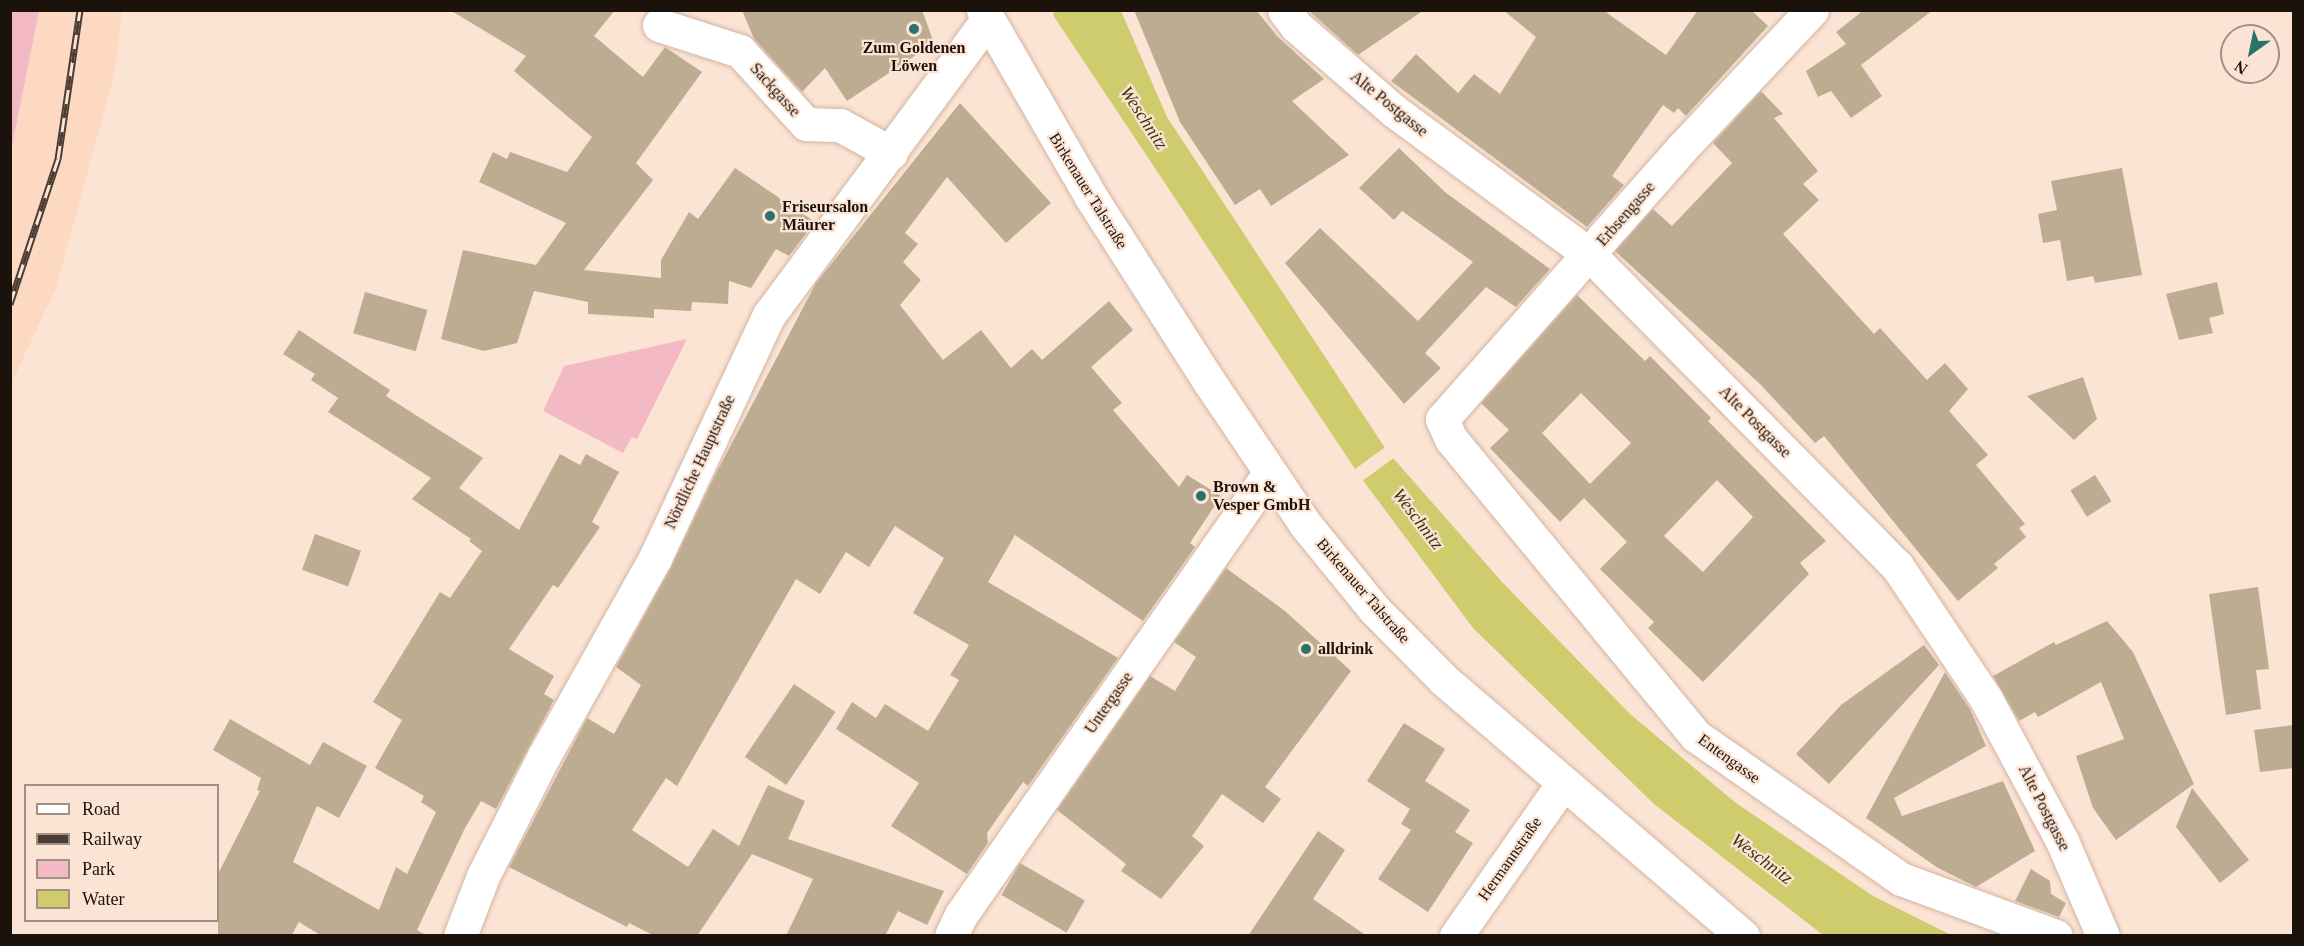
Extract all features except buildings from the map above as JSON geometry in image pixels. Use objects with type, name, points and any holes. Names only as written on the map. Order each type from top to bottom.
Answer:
[{"type":"street","name":"Alte Postgasse","points":[[1284,10],[1296,26],[1394,111],[1590,255],[1897,566],[1986,699],[2062,841],[2103,936]]},
{"type":"street","name":"Erbsengasse","points":[[1442,419],[1590,255],[1682,148],[1812,10]]},
{"type":"street","name":"Nördliche Hauptstraße","points":[[460,936],[483,876],[544,756],[656,558],[769,315],[891,153],[988,13]]},
{"type":"street","name":"Birkenauer Talstraße","points":[[988,13],[1090,197],[1305,524],[1375,610],[1444,680],[1743,936]]},
{"type":"street","name":"Sackgasse","points":[[659,25],[740,51],[806,124],[840,125],[891,153]]},
{"type":"street","name":"Entengasse","points":[[1442,419],[1451,439],[1696,736],[1901,879],[2056,936]]},
{"type":"street","name":"Untergasse","points":[[951,936],[961,915],[1270,472]]},
{"type":"street","name":"Hermannstraße","points":[[1456,936],[1563,783]]},
{"type":"shaded area","points":[[39,11],[122,11],[115,72],[56,288],[11,384],[11,151]]},
{"type":"green space","points":[[10,11],[39,11],[11,151]]},
{"type":"green space","points":[[687,339],[637,439],[632,437],[623,453],[543,411],[564,366]]},
{"type":"water","name":"Weschnitz","points":[[1055,11],[1121,11],[1167,117],[1387,451],[1502,582],[1630,714],[1736,803],[1873,896],[1951,935],[1823,935],[1654,804],[1473,628],[1359,475],[1053,15]]},
{"type":"pier","points":[[1388,445],[1396,456],[1360,483],[1352,471]]},
{"type":"railway","points":[[10,304],[58,159],[80,10]]},
{"type":"place","name":"Zum Goldenen Löwen","points":[[914,29]]},
{"type":"place","name":"Friseursalon Mäurer","points":[[770,216]]},
{"type":"place","name":"Brown & Vesper GmbH","points":[[1201,496]]},
{"type":"place","name":"alldrink","points":[[1306,649]]}]
